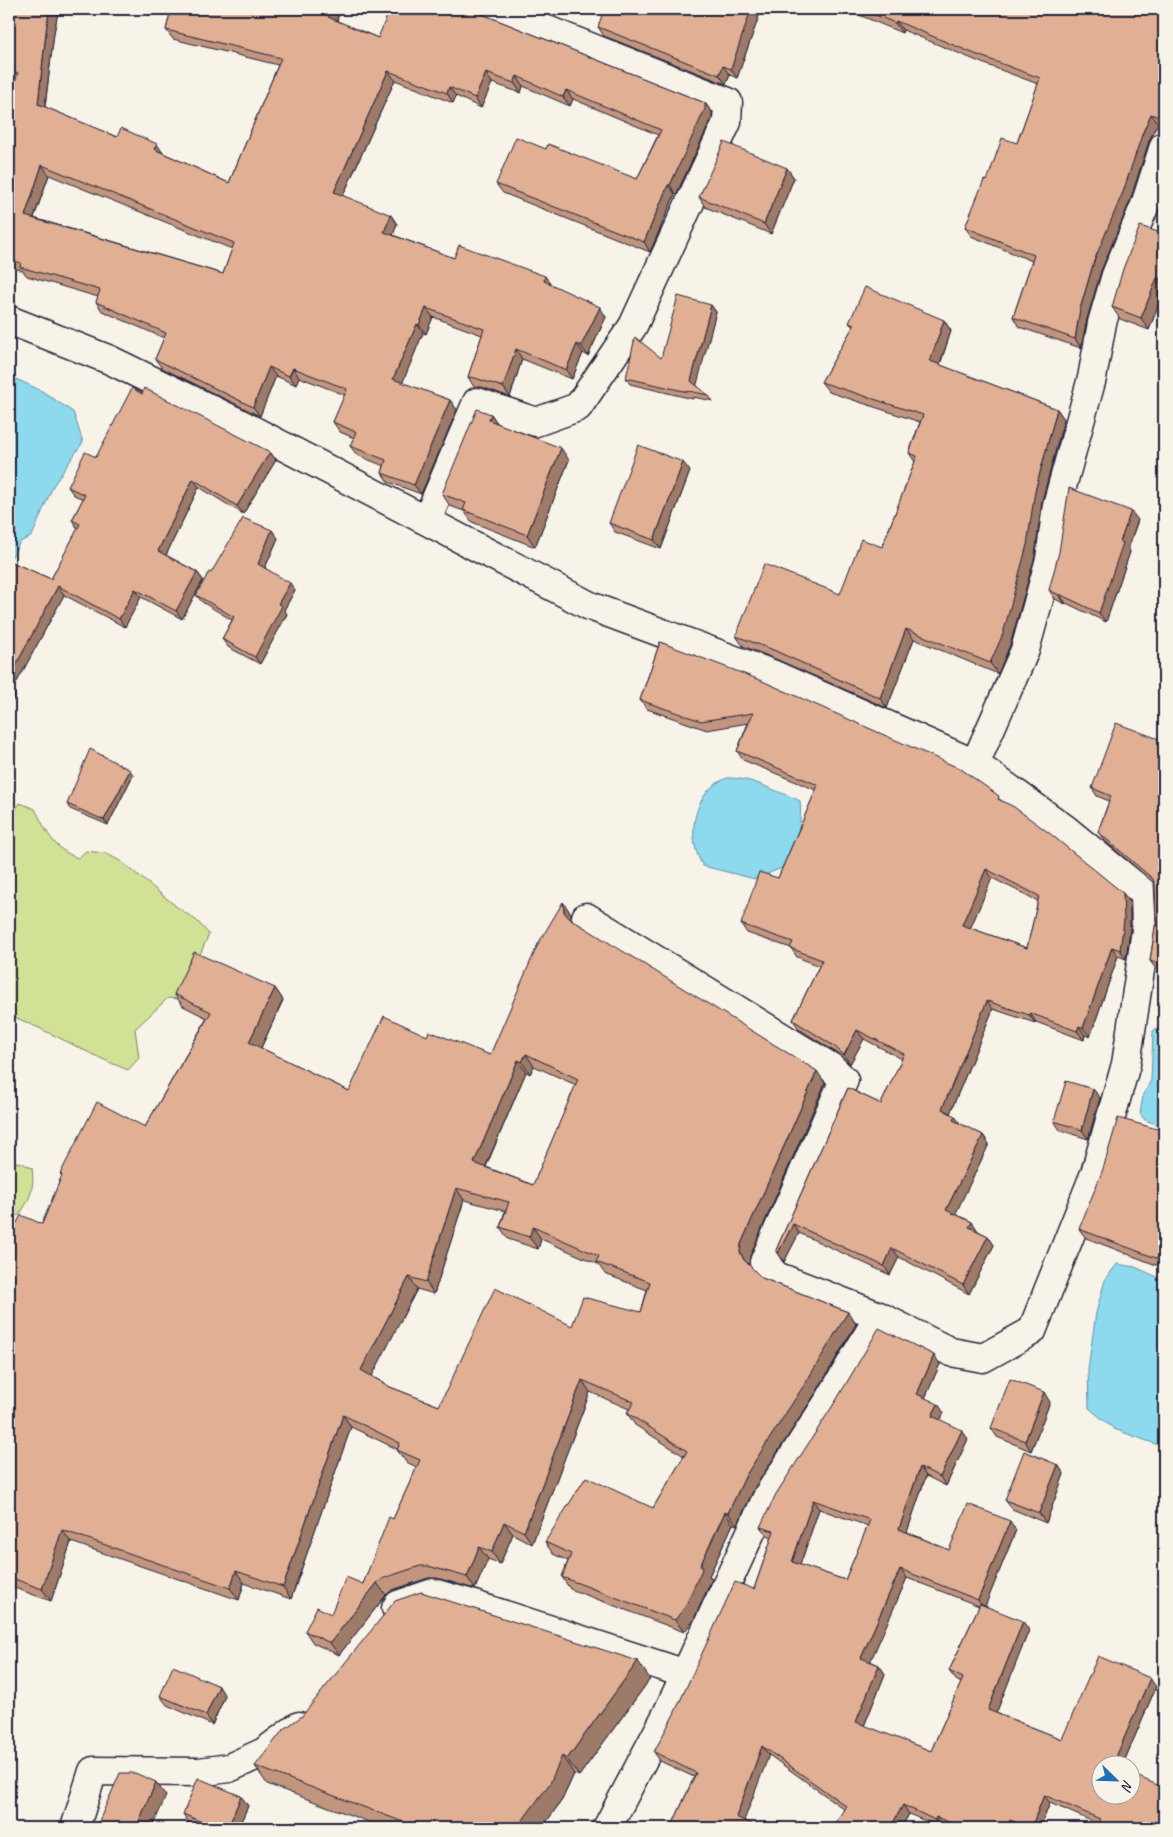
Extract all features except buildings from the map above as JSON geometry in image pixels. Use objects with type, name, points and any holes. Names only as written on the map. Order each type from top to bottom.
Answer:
[{"type":"street","points":[[427,520],[478,402],[536,422],[578,407],[633,326],[727,122],[728,102],[494,9]]},
{"type":"street","points":[[975,764],[1025,650],[1050,559],[1057,505],[1092,378],[1102,323],[1116,276],[1145,205],[1164,146]]},
{"type":"street","points":[[9,320],[110,360],[233,420],[590,606],[772,674],[975,764],[1064,828],[1146,894],[1155,931],[1126,1064],[1095,1174],[1032,1331],[983,1358],[951,1352],[878,1316],[776,1276],[764,1262],[844,1080],[832,1068],[586,917]]},
{"type":"street","points":[[607,1828],[666,1716],[768,1495],[830,1399],[878,1316]]},
{"type":"street","points":[[382,1626],[398,1604],[433,1593],[686,1674]]},
{"type":"street","points":[[74,1828],[93,1771],[198,1772],[229,1768],[264,1752],[302,1724],[314,1710]]},
{"type":"green space","points":[[20,803],[35,809],[52,839],[62,850],[78,858],[86,851],[105,853],[122,862],[197,921],[209,934],[179,999],[168,998],[135,1029],[139,1058],[128,1070],[9,1015],[9,821]]},
{"type":"green space","points":[[9,1161],[22,1163],[32,1168],[33,1181],[29,1199],[23,1209],[19,1215],[9,1218]]},
{"type":"water","points":[[9,377],[42,391],[73,412],[83,442],[53,486],[32,536],[20,542],[9,562]]},
{"type":"water","points":[[727,778],[757,783],[800,801],[799,828],[784,867],[755,879],[703,866],[695,846],[694,824],[696,813],[706,794],[718,782]]},
{"type":"water","points":[[1164,1022],[1164,1127],[1145,1120],[1140,1114],[1143,1096],[1151,1080],[1153,1031]]},
{"type":"water","points":[[1117,1264],[1135,1267],[1164,1280],[1164,1447],[1114,1429],[1089,1408],[1088,1369],[1096,1313],[1105,1280]]}]
